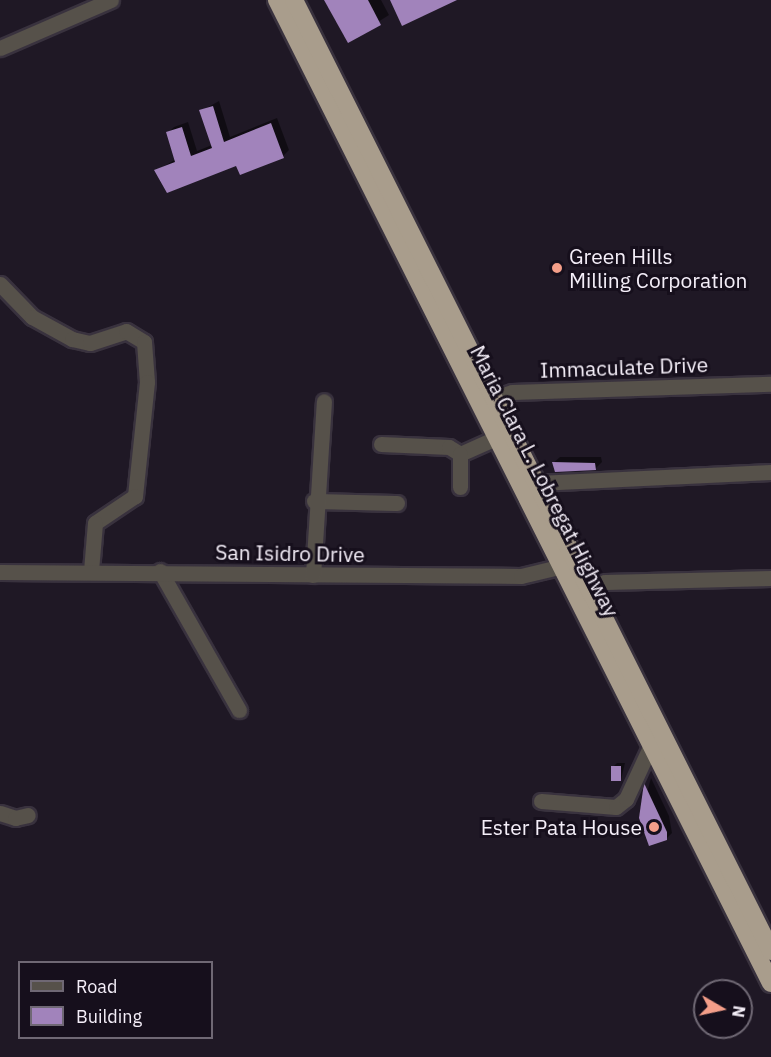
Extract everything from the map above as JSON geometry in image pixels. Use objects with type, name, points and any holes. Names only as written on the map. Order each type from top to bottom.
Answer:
[{"type":"highway","name":"Maria Clara L. Lobregat Highway","points":[[277,0],[460,345]]},
{"type":"highway","name":"Maria Clara L. Lobregat Highway","points":[[294,0],[487,400],[537,483],[570,564],[771,981]]},
{"type":"highway","name":"Maria Clara L. Lobregat Highway","points":[[487,400],[498,437],[570,564]]},
{"type":"highway","name":"Maria Clara L. Lobregat Highway","points":[[581,587],[650,747],[708,849],[771,951]]},
{"type":"street","points":[[0,48],[111,0]]},
{"type":"street","points":[[0,284],[32,317],[72,339],[90,343],[126,332],[144,342],[147,382],[135,496],[95,523],[91,571]]},
{"type":"street","name":"Immaculate Drive","points":[[487,400],[771,384]]},
{"type":"street","points":[[313,575],[314,501],[324,401]]},
{"type":"street","points":[[460,454],[498,437]]},
{"type":"street","points":[[381,444],[449,447],[460,454]]},
{"type":"street","points":[[460,454],[460,487]]},
{"type":"street","points":[[537,483],[771,472]]},
{"type":"street","points":[[314,501],[397,503]]},
{"type":"street","name":"San Isidro Drive","points":[[0,572],[160,571],[313,575],[521,576],[570,564]]},
{"type":"street","points":[[160,571],[239,710]]},
{"type":"street","points":[[581,587],[771,578]]},
{"type":"street","points":[[541,801],[616,807],[626,799],[650,747]]},
{"type":"street","points":[[0,813],[15,818],[28,815]]},
{"type":"building","points":[[324,0],[368,0],[381,25],[348,43]]},
{"type":"building","points":[[390,0],[457,0],[402,26]]},
{"type":"building","points":[[213,106],[224,142],[271,123],[284,158],[240,175],[236,166],[167,193],[154,170],[175,162],[166,132],[182,127],[191,156],[212,148],[199,110]]},
{"type":"building","points":[[552,462],[595,463],[596,470],[555,472]]},
{"type":"building","points":[[611,766],[621,766],[621,781],[611,781]]},
{"type":"building","points":[[644,783],[667,832],[667,840],[649,846],[639,818]]},
{"type":"place","name":"Green Hills Milling Corporation","points":[[557,268]]},
{"type":"place","name":"Ester Pata House","points":[[654,827]]}]
